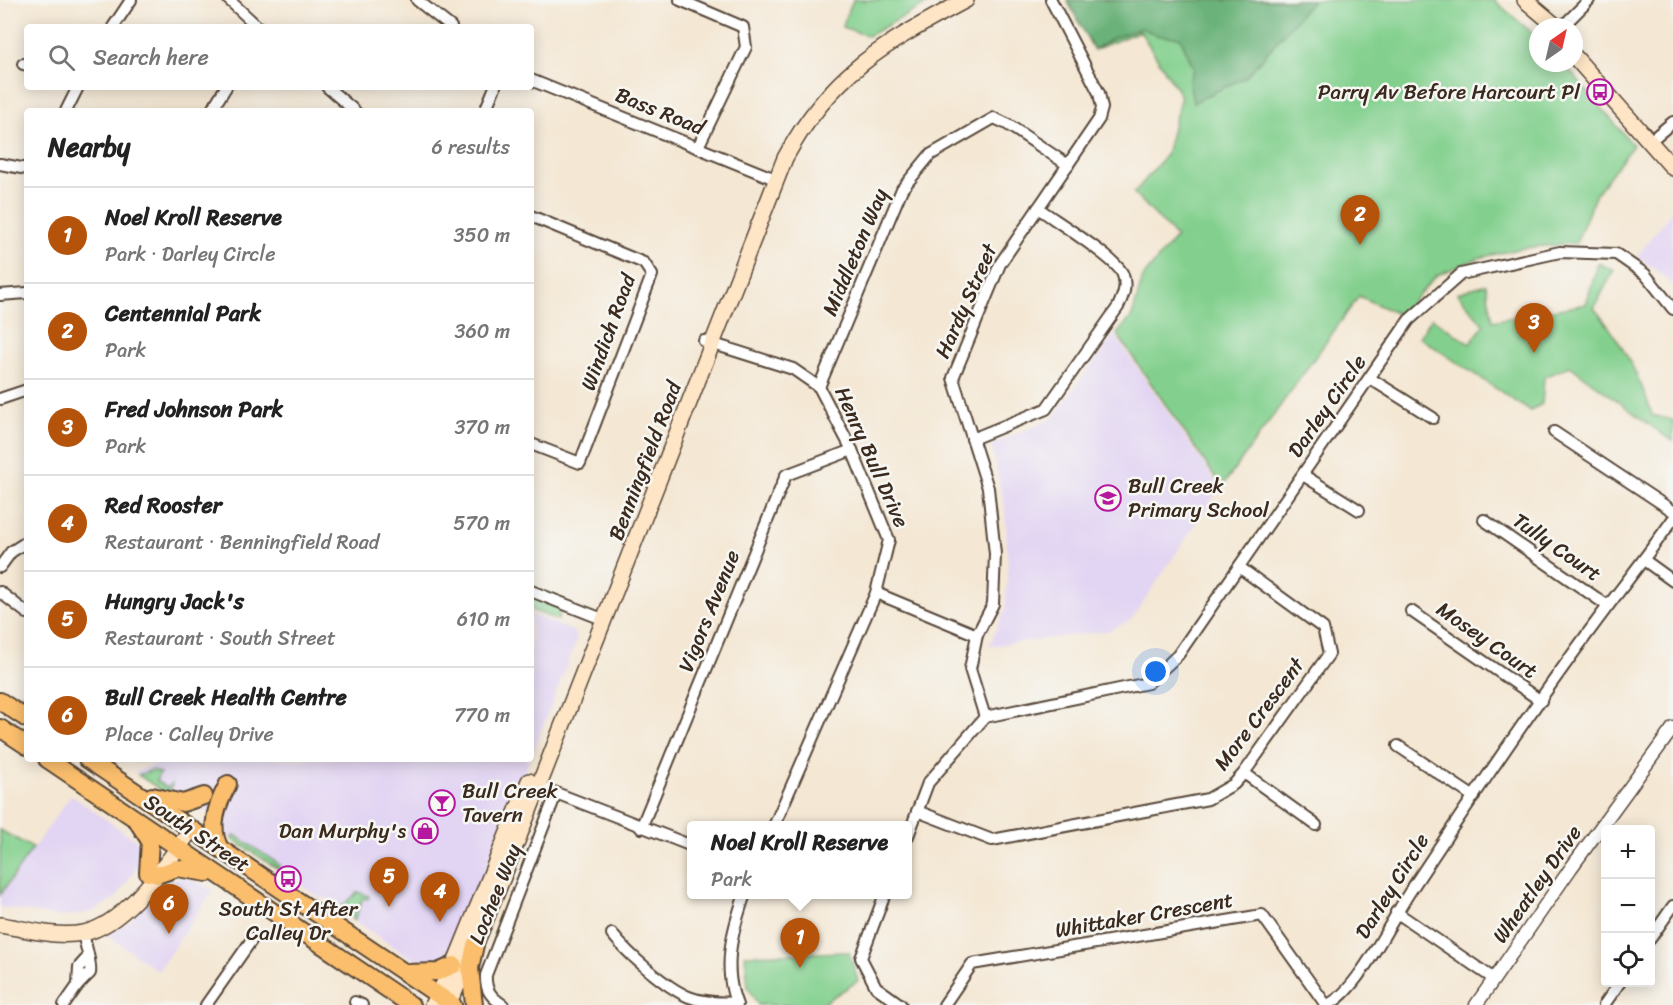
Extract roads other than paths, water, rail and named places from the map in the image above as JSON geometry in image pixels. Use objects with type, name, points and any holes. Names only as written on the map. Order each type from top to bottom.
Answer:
[{"type":"highway","points":[[0,701],[24,717]]},
{"type":"highway","points":[[0,728],[24,744]]},
{"type":"highway","name":"South Street","points":[[51,762],[411,1005]]},
{"type":"highway","name":"South Street","points":[[91,762],[406,973],[444,1002]]},
{"type":"highway","points":[[219,847],[213,834],[213,824],[228,784]]},
{"type":"highway","points":[[136,792],[183,803],[204,796]]},
{"type":"highway","points":[[134,818],[150,841],[150,878],[177,867],[220,876]]},
{"type":"highway","points":[[474,1005],[470,968],[475,945]]},
{"type":"highway","points":[[406,973],[438,972],[454,965]]},
{"type":"main road","name":"Benningfield Road","points":[[444,1002],[454,965],[533,784],[709,343],[771,177],[800,117],[834,75],[879,37],[945,0]]},
{"type":"main road","name":"Benningfield Road","points":[[771,177],[811,115],[850,72],[886,43],[966,0]]},
{"type":"main road","points":[[1515,0],[1535,18]]},
{"type":"main road","points":[[1525,0],[1546,18]]},
{"type":"main road","points":[[1583,58],[1653,140],[1673,168]]},
{"type":"main road","points":[[1583,66],[1673,159]]},
{"type":"main road","name":"Benningfield Road","points":[[444,1002],[475,945],[533,784]]},
{"type":"main road","points":[[0,925],[48,933],[83,933],[118,917],[150,878],[187,826]]},
{"type":"street","points":[[114,24],[131,0]]},
{"type":"street","points":[[229,0],[255,24]]},
{"type":"street","points":[[417,0],[447,24]]},
{"type":"street","points":[[680,0],[743,27],[746,47],[698,147]]},
{"type":"street","name":"Hardy Street","points":[[985,717],[970,669],[977,635],[993,604],[995,554],[988,489],[953,378],[1000,264],[1099,119],[1102,108],[1099,93],[1051,0]]},
{"type":"street","points":[[1571,18],[1589,0]]},
{"type":"street","name":"Bass Road","points":[[534,81],[771,177]]},
{"type":"street","points":[[68,108],[76,90]]},
{"type":"street","points":[[213,108],[224,90]]},
{"type":"street","points":[[331,90],[352,108]]},
{"type":"street","points":[[486,108],[494,90]]},
{"type":"street","name":"Middleton Way","points":[[819,387],[902,189],[930,155],[994,118],[1007,124],[1068,165]]},
{"type":"street","points":[[1653,140],[1673,122]]},
{"type":"street","points":[[0,164],[24,168]]},
{"type":"street","points":[[972,440],[1046,409],[1118,307],[1125,292],[1123,274],[1113,261],[1038,208]]},
{"type":"street","name":"Windich Road","points":[[534,221],[644,263],[652,275],[580,463],[534,445]]},
{"type":"street","name":"Darley Circle","points":[[985,717],[1148,683],[1178,655],[1371,379],[1409,320],[1461,274],[1560,252],[1616,254],[1645,274],[1673,309]]},
{"type":"street","points":[[0,295],[24,293]]},
{"type":"street","name":"Henry Bull Drive","points":[[709,343],[793,369],[819,387],[852,450],[889,540],[876,593],[776,821]]},
{"type":"street","points":[[1371,379],[1433,418]]},
{"type":"street","points":[[0,399],[24,391]]},
{"type":"street","points":[[1554,432],[1673,511]]},
{"type":"street","name":"Vigors Avenue","points":[[641,828],[786,475],[852,450]]},
{"type":"street","points":[[1304,475],[1359,510]]},
{"type":"street","name":"Darley Circle","points":[[1326,1005],[1335,1002],[1369,960],[1396,912],[1474,797],[1608,606],[1673,519]]},
{"type":"street","name":"Tully Court","points":[[1484,520],[1608,606]]},
{"type":"street","points":[[0,567],[11,552],[24,544]]},
{"type":"street","points":[[1644,560],[1673,581]]},
{"type":"street","name":"More Crescent","points":[[917,811],[992,840],[1208,799],[1234,784],[1329,654],[1323,628],[1239,567]]},
{"type":"street","points":[[0,592],[24,611]]},
{"type":"street","points":[[534,592],[600,618]]},
{"type":"street","points":[[876,593],[977,635]]},
{"type":"street","name":"Mosey Court","points":[[1411,611],[1541,701]]},
{"type":"street","points":[[912,825],[928,783],[985,717]]},
{"type":"street","name":"Wheatley Drive","points":[[1476,1005],[1673,728]]},
{"type":"street","points":[[1398,746],[1474,797]]},
{"type":"street","points":[[1244,773],[1316,825]]},
{"type":"street","points":[[533,784],[687,844]]},
{"type":"street","name":"Lochee Way","points":[[503,1005],[491,996],[486,984],[486,975],[556,794]]},
{"type":"street","points":[[612,934],[640,963],[687,996],[707,1002],[736,1004],[728,967],[733,926],[743,899]]},
{"type":"street","points":[[883,899],[861,958],[876,987],[902,1005]]},
{"type":"street","points":[[1654,933],[1673,906]]},
{"type":"street","points":[[1396,912],[1494,979]]},
{"type":"street","name":"Whittaker Crescent","points":[[944,1005],[972,964],[1262,915],[1326,1005]]},
{"type":"street","points":[[64,1005],[78,985],[79,967],[87,958],[83,933]]},
{"type":"street","points":[[206,1005],[253,938]]},
{"type":"street","points":[[1604,1005],[1617,987]]},
{"type":"place","name":"Parry Av Before Harcourt Pl","points":[[1600,92]]},
{"type":"place","name":"Centennial Park","points":[[1360,245]]},
{"type":"place","name":"Fred Johnson Park","points":[[1534,353]]},
{"type":"place","name":"Bull Creek Primary School","points":[[1108,498]]},
{"type":"place","name":"Bull Creek Tavern","points":[[442,803]]},
{"type":"place","name":"Dan Murphy's","points":[[425,831]]},
{"type":"place","name":"South St After Calley Dr","points":[[288,879]]},
{"type":"place","name":"Hungry Jack's","points":[[389,907]]},
{"type":"place","name":"Red Rooster","points":[[440,922]]},
{"type":"place","name":"Bull Creek Health Centre","points":[[169,934]]},
{"type":"place","name":"Noel Kroll Reserve","points":[[800,968]]}]
